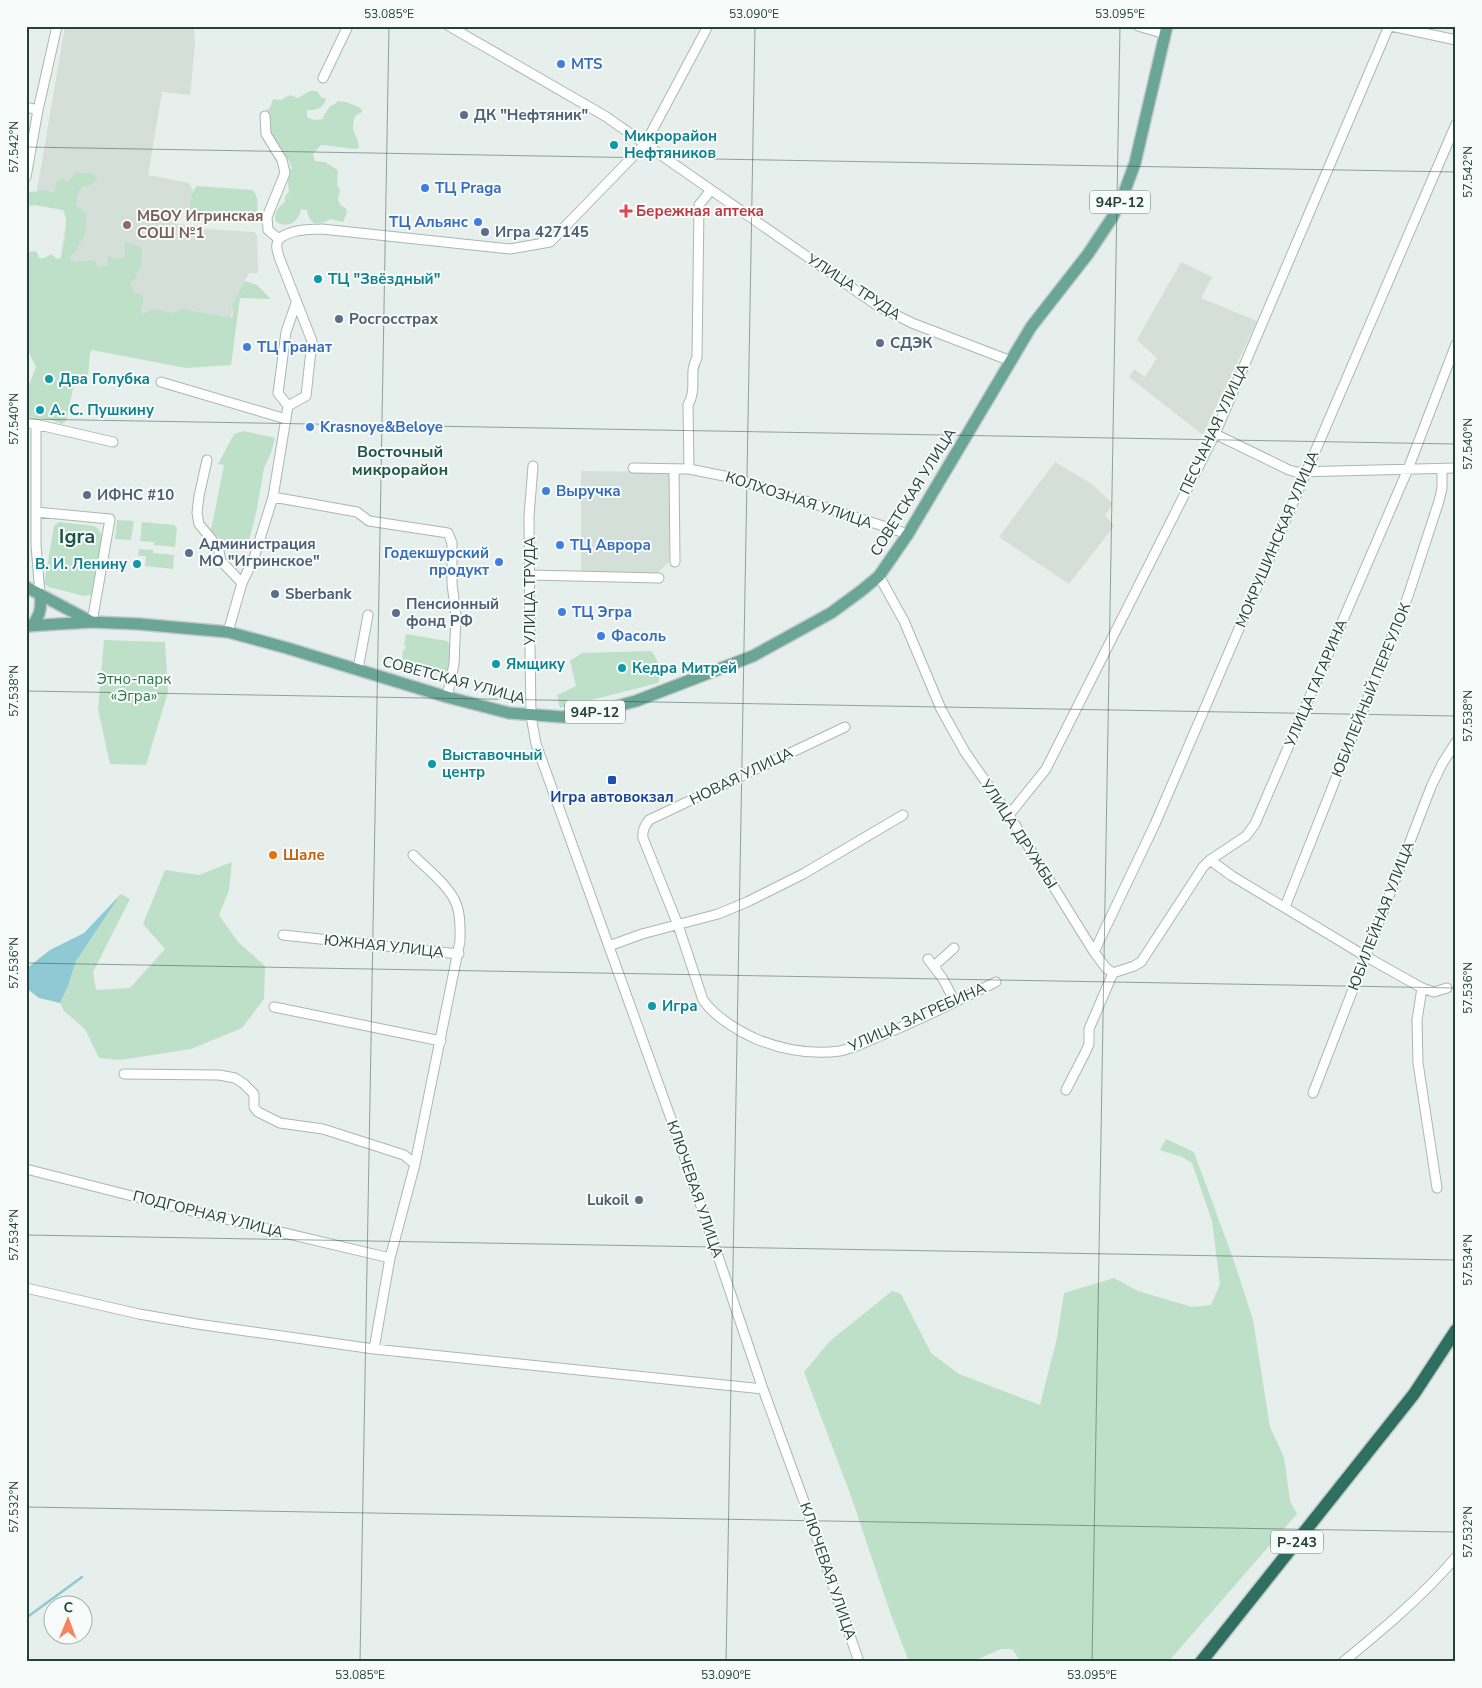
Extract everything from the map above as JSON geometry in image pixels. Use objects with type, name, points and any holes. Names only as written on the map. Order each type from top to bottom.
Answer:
[{"type":"highway","name":"Р-243","points":[[1201,1662],[1414,1394],[1456,1330]]},
{"type":"main road","name":"СОВЕТСКАЯ УЛИЦА","points":[[29,626],[92,622],[228,632],[358,669],[447,697],[509,713],[531,716],[563,717],[636,701],[753,656],[831,613],[879,576],[908,534],[1031,327],[1088,254],[1112,218],[1135,163],[1166,30]]},
{"type":"main road","points":[[26,587],[92,622]]},
{"type":"main road","points":[[29,626],[39,616],[42,606],[40,594]]},
{"type":"street","points":[[26,177],[38,110],[57,26]]},
{"type":"street","points":[[323,78],[348,26]]},
{"type":"street","name":"УЛИЦА ТРУДА","points":[[449,26],[606,116],[886,311],[946,337],[1011,360]]},
{"type":"street","points":[[288,406],[306,396],[312,341],[276,248],[276,243],[283,235],[301,230],[322,229],[510,249],[550,242],[644,144],[708,26]]},
{"type":"street","points":[[1138,26],[1166,30]]},
{"type":"street","points":[[1390,26],[1456,40]]},
{"type":"street","name":"ПЕСЧАНАЯ УЛИЦА","points":[[1009,814],[1046,770],[1214,434],[1390,26]]},
{"type":"street","points":[[26,107],[38,110]]},
{"type":"street","points":[[265,116],[266,134],[282,160],[284,173],[267,217],[268,230],[279,239]]},
{"type":"street","name":"МОКРУШИНСКАЯ УЛИЦА","points":[[1094,952],[1155,824],[1456,124]]},
{"type":"street","points":[[689,469],[688,405],[693,396],[693,364],[697,358],[699,205],[711,190]]},
{"type":"street","points":[[228,632],[242,583],[254,558],[273,497],[288,406],[278,393],[286,332],[296,303]]},
{"type":"street","name":"УЛИЦА ГАГАРИНА","points":[[1113,973],[1141,962],[1203,867],[1210,860],[1246,836],[1255,824],[1408,469],[1456,344]]},
{"type":"street","points":[[161,382],[286,419]]},
{"type":"street","points":[[26,422],[113,442]]},
{"type":"street","points":[[36,424],[36,512],[31,544],[40,594]]},
{"type":"street","points":[[1214,434],[1289,470],[1305,473],[1456,468]]},
{"type":"street","points":[[207,460],[199,496],[199,524],[218,547],[221,561],[242,583]]},
{"type":"street","name":"УЛИЦА ТРУДА","points":[[531,716],[529,516],[533,466]]},
{"type":"street","name":"КОЛХОЗНАЯ УЛИЦА","points":[[633,468],[689,469],[734,478],[908,534]]},
{"type":"street","name":"ЮБИЛЕЙНЫЙ ПЕРЕУЛОК","points":[[1285,907],[1408,596],[1439,501],[1442,488],[1442,468]]},
{"type":"street","points":[[674,469],[675,562]]},
{"type":"street","points":[[273,497],[357,512],[369,521],[448,533],[452,543],[452,584],[456,615],[454,664],[447,697]]},
{"type":"street","points":[[36,512],[110,519],[92,622]]},
{"type":"street","points":[[530,575],[660,578]]},
{"type":"street","name":"УЛИЦА ДРУЖБЫ","points":[[879,576],[904,621],[941,709],[965,752],[1009,814],[1094,952],[1106,968],[1113,973]]},
{"type":"street","points":[[358,669],[368,615]]},
{"type":"street","name":"КЛЮЧЕВАЯ УЛИЦА","points":[[531,716],[536,744],[679,1141],[763,1389],[810,1518],[859,1662]]},
{"type":"street","name":"НОВАЯ УЛИЦА","points":[[643,832],[649,820],[845,726]]},
{"type":"street","name":"ЮБИЛЕЙНАЯ УЛИЦА","points":[[1313,1093],[1431,787],[1442,764],[1456,742]]},
{"type":"street","points":[[609,946],[642,934],[718,914],[747,902],[803,874],[903,815]]},
{"type":"street","name":"УЛИЦА ЗАГРЕБИНА","points":[[643,832],[643,838],[678,925],[703,1000],[711,1011],[744,1034],[783,1048],[801,1052],[851,1048],[903,1027],[996,982]]},
{"type":"street","name":"ЮЖНАЯ УЛИЦА","points":[[283,935],[459,954],[460,922],[457,906],[452,895],[413,855]]},
{"type":"street","points":[[1210,860],[1232,876],[1422,988],[1434,992],[1447,988]]},
{"type":"street","points":[[954,948],[931,962],[955,1002]]},
{"type":"street","points":[[374,1349],[390,1258],[415,1164],[459,954]]},
{"type":"street","points":[[1066,1090],[1086,1052],[1089,1044],[1089,1029],[1113,973]]},
{"type":"street","points":[[1422,988],[1417,1020],[1418,1063],[1437,1188]]},
{"type":"street","points":[[274,1007],[441,1041]]},
{"type":"street","points":[[124,1074],[219,1075],[235,1078],[254,1094],[254,1107],[258,1112],[280,1122],[323,1129],[404,1155],[415,1164]]},
{"type":"street","name":"ПОДГОРНАЯ УЛИЦА","points":[[26,1169],[187,1210],[390,1258]]},
{"type":"street","points":[[26,1288],[140,1314],[197,1324],[374,1349],[763,1389]]},
{"type":"street","points":[[1343,1662],[1404,1609],[1456,1557]]},
{"type":"shaded area","name":"МБОУ Игринская СОШ №1","points":[[65,26],[194,26],[195,46],[190,95],[162,92],[148,175],[189,183],[193,190],[189,209],[186,211],[176,211],[175,224],[200,226],[202,229],[254,232],[257,235],[258,273],[249,273],[232,305],[228,365],[190,355],[60,263],[68,207],[35,202]]},
{"type":"shaded area","points":[[1181,262],[1212,277],[1201,298],[1257,321],[1203,435],[1129,377],[1134,369],[1145,377],[1157,358],[1137,340]]},
{"type":"shaded area","points":[[1055,462],[1092,484],[1113,504],[1105,515],[1114,526],[1069,584],[999,537]]},
{"type":"shaded area","points":[[581,471],[664,472],[671,475],[669,562],[657,573],[581,573]]},
{"type":"green space","points":[[310,91],[317,91],[321,97],[326,99],[319,108],[307,110],[307,117],[314,120],[322,119],[329,107],[338,101],[347,102],[362,109],[362,112],[355,116],[353,122],[359,148],[353,149],[324,145],[320,146],[313,154],[315,161],[325,162],[338,170],[337,184],[340,191],[338,199],[340,205],[346,208],[347,213],[343,222],[331,219],[322,223],[315,223],[308,216],[307,210],[302,209],[297,219],[287,225],[275,220],[276,212],[285,202],[285,196],[289,192],[287,174],[292,168],[289,161],[282,156],[280,146],[271,142],[266,112],[273,99],[281,100],[290,95],[298,98]]},
{"type":"green space","points":[[76,172],[90,173],[98,177],[93,184],[82,187],[78,192],[76,206],[86,213],[86,229],[75,253],[70,256],[70,259],[76,262],[86,262],[89,260],[96,262],[97,266],[105,267],[109,265],[107,259],[109,256],[118,260],[125,257],[124,245],[126,243],[142,248],[141,267],[136,278],[131,282],[131,288],[134,292],[143,296],[144,301],[141,313],[143,314],[155,308],[173,313],[183,309],[231,318],[233,315],[232,305],[245,281],[257,285],[271,299],[240,298],[231,365],[186,368],[92,350],[90,353],[88,377],[78,377],[75,379],[66,421],[62,424],[51,420],[26,416],[26,392],[36,367],[26,347],[26,253],[37,252],[39,258],[51,254],[57,259],[61,258],[66,234],[66,221],[63,210],[34,205],[26,207],[28,192],[44,189],[54,192],[57,181],[63,178],[67,182]]},
{"type":"green space","points":[[197,186],[252,190],[257,199],[255,219],[249,222],[190,217],[190,200]]},
{"type":"green space","points":[[244,431],[275,438],[264,468],[248,545],[221,539],[210,532],[224,465],[218,464],[234,434]]},
{"type":"green space","points":[[117,520],[134,521],[131,540],[115,539]]},
{"type":"green space","points":[[59,522],[94,526],[101,534],[103,540],[91,595],[84,596],[44,584],[54,526]]},
{"type":"green space","points":[[142,522],[174,525],[177,528],[175,547],[154,545],[154,542],[140,541]]},
{"type":"green space","points":[[139,549],[153,550],[153,553],[174,555],[173,569],[145,566],[146,556],[138,556]]},
{"type":"green space","points":[[406,634],[447,641],[452,648],[450,671],[447,674],[437,674],[402,663],[403,650],[405,650],[406,646],[404,645]]},
{"type":"green space","name":"Этно-парк «Эгра»","points":[[104,640],[165,642],[168,692],[146,765],[110,764],[98,709]]},
{"type":"green space","points":[[651,651],[659,666],[660,675],[658,683],[560,708],[557,695],[576,686],[570,661],[582,653]]},
{"type":"green space","points":[[232,862],[229,890],[219,915],[238,942],[265,966],[264,999],[242,1028],[191,1049],[120,1060],[99,1058],[85,1029],[64,1011],[60,1003],[76,961],[121,894],[130,899],[93,972],[96,990],[130,988],[165,949],[143,924],[165,870],[199,875]]},
{"type":"green space","points":[[1166,1139],[1194,1152],[1235,1264],[1253,1320],[1270,1427],[1284,1457],[1290,1501],[1297,1514],[1168,1662],[1021,1662],[1012,1649],[1001,1649],[971,1662],[909,1662],[851,1496],[804,1372],[830,1341],[892,1291],[901,1294],[931,1353],[959,1374],[1040,1405],[1057,1338],[1064,1293],[1114,1278],[1138,1291],[1192,1307],[1211,1305],[1220,1284],[1212,1221],[1192,1163],[1182,1157],[1160,1150]]},
{"type":"water","points":[[121,894],[76,961],[60,1003],[39,998],[26,988],[26,969],[50,950],[84,933]]},
{"type":"waterway","points":[[26,1618],[82,1577]]},
{"type":"place","name":"MTS","points":[[561,64]]},
{"type":"place","name":"ДК \"Нефтяник\"","points":[[464,115]]},
{"type":"place","name":"Микрорайон Нефтяников","points":[[614,145]]},
{"type":"place","name":"ТЦ Praga","points":[[425,188]]},
{"type":"place","name":"Бережная аптека","points":[[626,211]]},
{"type":"place","name":"ТЦ Альянс","points":[[478,222]]},
{"type":"place","name":"МБОУ Игринская СОШ №1","points":[[127,225]]},
{"type":"place","name":"Игра 427145","points":[[485,232]]},
{"type":"place","name":"ТЦ \"Звёздный\"","points":[[318,279]]},
{"type":"place","name":"Росгосстрах","points":[[339,319]]},
{"type":"place","name":"СДЭК","points":[[880,343]]},
{"type":"place","name":"ТЦ Гранат","points":[[247,347]]},
{"type":"place","name":"Два Голубка","points":[[49,379]]},
{"type":"place","name":"А. С. Пушкину","points":[[40,410]]},
{"type":"place","name":"Krasnoye&Beloye","points":[[310,427]]},
{"type":"place","name":"Выручка","points":[[546,491]]},
{"type":"place","name":"ИФНС #10","points":[[87,495]]},
{"type":"place","name":"ТЦ Аврора","points":[[560,545]]},
{"type":"place","name":"Администрация МО \"Игринское\"","points":[[189,553]]},
{"type":"place","name":"Годекшурский продукт","points":[[499,562]]},
{"type":"place","name":"В. И. Ленину","points":[[137,564]]},
{"type":"place","name":"Sberbank","points":[[275,594]]},
{"type":"place","name":"ТЦ Эгра","points":[[562,612]]},
{"type":"place","name":"Пенсионный фонд РФ","points":[[396,613]]},
{"type":"place","name":"Фасоль","points":[[601,636]]},
{"type":"place","name":"Ямщику","points":[[496,664]]},
{"type":"place","name":"Кедра Митрей","points":[[622,668]]},
{"type":"place","name":"Выставочный центр","points":[[432,764]]},
{"type":"place","name":"Игра автовокзал","points":[[612,780]]},
{"type":"place","name":"Шале","points":[[273,855]]},
{"type":"place","name":"Игра","points":[[652,1006]]},
{"type":"place","name":"Lukoil","points":[[639,1200]]},
{"type":"district","name":"Восточный микрорайон","points":[[400,461]]},
{"type":"district","name":"Igra","points":[[77,536]]}]
